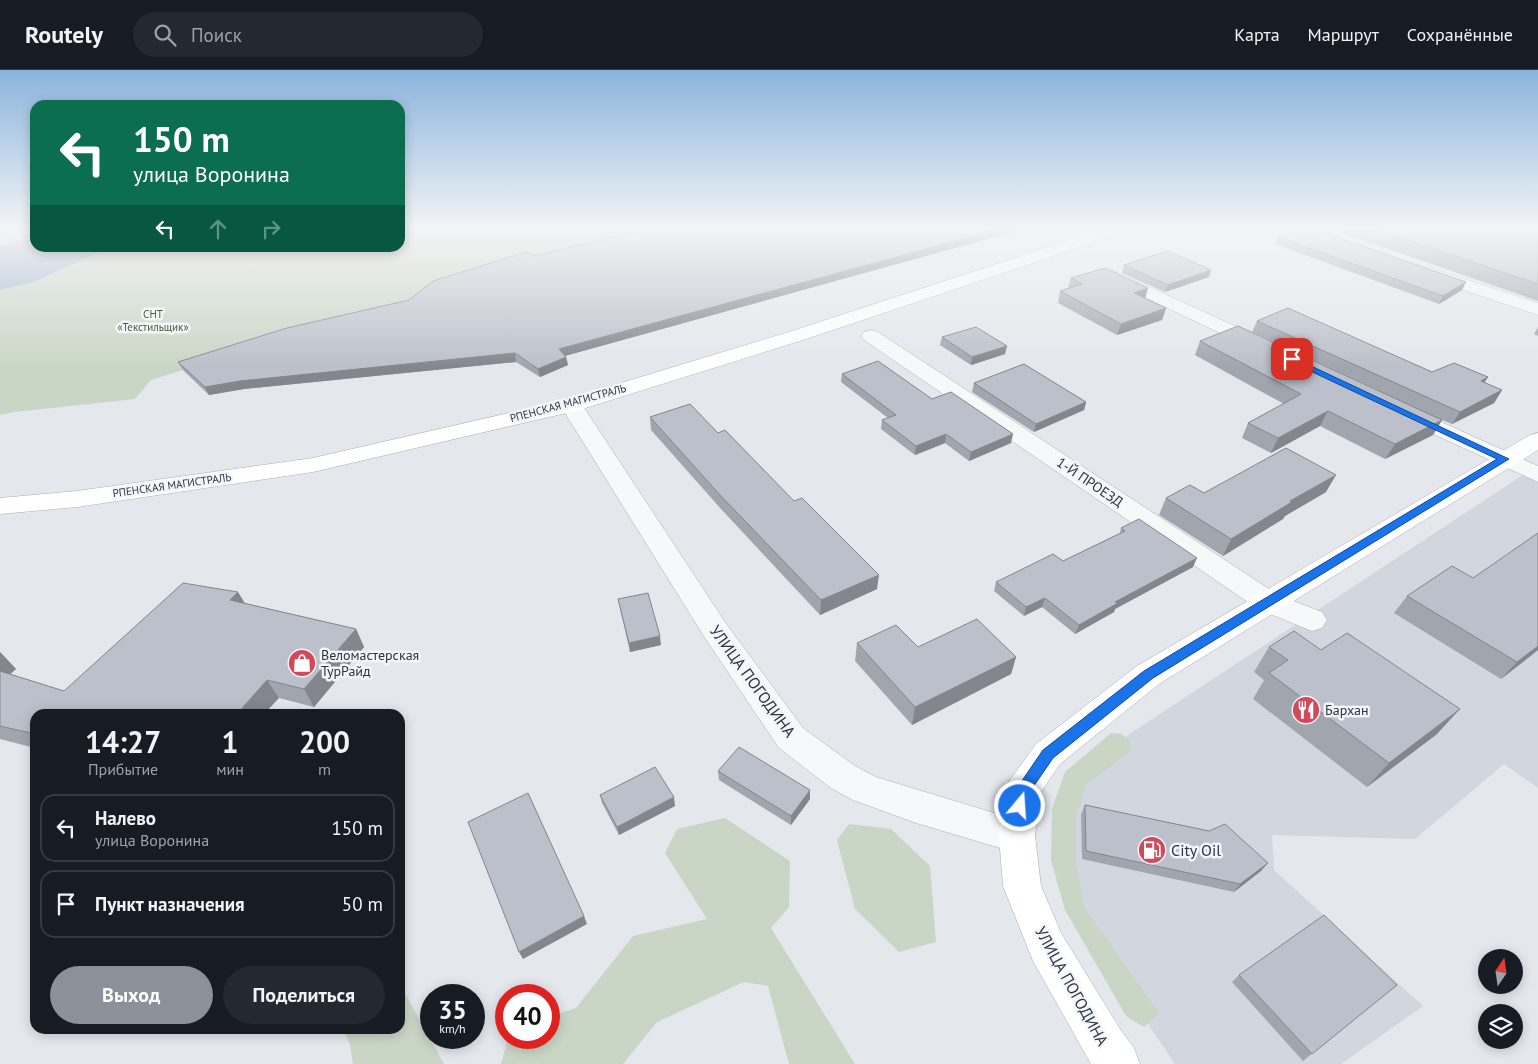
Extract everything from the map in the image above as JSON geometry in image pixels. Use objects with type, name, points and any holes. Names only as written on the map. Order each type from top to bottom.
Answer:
[{"type":"main road","name":"РПЕНСКАЯ МАГИСТРАЛЬ","points":[[0,506],[77,499],[313,465],[571,405],[798,335],[979,275]]},
{"type":"main road","points":[[1017,836],[1022,791],[1048,754],[1148,674],[1538,440]]},
{"type":"main road","name":"УЛИЦА ПОГОДИНА","points":[[1017,836],[1022,886],[1047,947],[1104,1045],[1118,1064]]},
{"type":"street","points":[[1112,275],[1278,353]]},
{"type":"street","points":[[1439,275],[1538,309]]},
{"type":"street","name":"1-Й ПРОЕЗД","points":[[871,336],[1268,602],[1312,620]]},
{"type":"street","points":[[1385,403],[1538,475]]},
{"type":"street","name":"УЛИЦА ПОГОДИНА","points":[[571,405],[715,630],[791,738],[843,776],[865,789],[916,807],[1017,836]]},
{"type":"shaded area","points":[[1538,465],[1538,788],[1504,764],[1415,839],[1272,835],[1274,870],[1423,1006],[1341,1064],[1175,1064],[1071,910],[1073,778],[1131,733]]},
{"type":"green space","name":"СНТ «Текстильщик»","points":[[49,275],[520,275],[411,307],[290,336],[151,380],[135,399],[0,415],[0,290],[32,283]]},
{"type":"green space","points":[[1111,733],[1121,734],[1129,740],[1132,750],[1086,785],[1076,815],[1076,863],[1084,907],[1159,1013],[1144,1027],[1126,1016],[1065,910],[1051,860],[1052,809],[1065,772]]},
{"type":"green space","points":[[725,818],[790,861],[789,907],[771,928],[855,1064],[789,1064],[768,986],[744,982],[657,1022],[623,1064],[501,1064],[505,1049],[560,1049],[560,1013],[576,1008],[633,936],[707,919],[665,853],[677,829]]},
{"type":"green space","points":[[849,824],[891,829],[930,866],[936,942],[899,952],[855,909],[837,840]]},
{"type":"green space","points":[[405,993],[420,1020],[420,1049],[436,1049],[444,1064],[353,1064],[350,1045],[345,1034],[405,1034]]},
{"type":"water","points":[[0,275],[49,275],[32,283],[0,290]]},
{"type":"building","points":[[451,275],[829,275],[559,349],[566,357],[538,369],[515,353],[240,381],[205,387],[178,362],[287,328],[409,300],[433,281]]},
{"type":"building","points":[[1080,275],[1121,275],[1148,288],[1134,293],[1166,308],[1121,324],[1060,291],[1082,284],[1071,278]]},
{"type":"building","points":[[1147,275],[1196,275],[1168,285]]},
{"type":"building","points":[[1385,275],[1447,275],[1466,282],[1443,296]]},
{"type":"building","points":[[1512,275],[1538,275],[1538,284]]},
{"type":"building","points":[[1288,308],[1432,372],[1454,363],[1488,377],[1481,381],[1502,390],[1460,412],[1257,321]]},
{"type":"building","points":[[1238,326],[1442,420],[1395,444],[1328,411],[1278,438],[1248,423],[1301,394],[1200,341]]},
{"type":"building","points":[[976,327],[1007,346],[972,357],[942,337]]},
{"type":"building","points":[[878,361],[932,399],[951,392],[1013,434],[971,452],[946,434],[916,446],[882,420],[896,415],[842,374]]},
{"type":"building","points":[[1024,364],[1086,402],[1036,424],[974,383]]},
{"type":"building","points":[[690,404],[718,433],[725,430],[794,501],[802,498],[879,575],[821,600],[720,495],[650,417]]},
{"type":"building","points":[[1286,448],[1336,475],[1290,501],[1292,502],[1231,539],[1166,498],[1190,485],[1204,493]]},
{"type":"building","points":[[1139,519],[1197,558],[1115,602],[1118,603],[1079,625],[1045,598],[1026,607],[996,582],[1053,554],[1063,561],[1125,531],[1121,528]]},
{"type":"building","points":[[1538,533],[1538,646],[1517,662],[1407,596],[1452,566],[1473,578]]},
{"type":"building","points":[[183,583],[238,592],[230,600],[356,629],[304,689],[267,680],[241,709],[30,709],[30,733],[0,726],[0,671],[64,691]]},
{"type":"building","points":[[648,593],[660,636],[629,643],[618,599]]},
{"type":"building","points":[[977,619],[1016,657],[915,707],[857,643],[896,625],[918,647]]},
{"type":"building","points":[[1294,631],[1321,650],[1347,633],[1460,709],[1389,763],[1269,673],[1288,660],[1269,647]]},
{"type":"building","points":[[739,747],[810,790],[791,816],[718,771]]},
{"type":"building","points":[[655,767],[674,797],[617,827],[600,795]]},
{"type":"building","points":[[528,793],[584,916],[519,952],[468,822]]},
{"type":"building","points":[[1085,805],[1209,831],[1225,824],[1268,863],[1240,884],[1086,851]]},
{"type":"building","points":[[1324,915],[1397,985],[1312,1054],[1239,975]]},
{"type":"place","name":"Веломастерская ТурРайд","points":[[302,663]]},
{"type":"place","name":"Бархан","points":[[1306,710]]},
{"type":"place","name":"City Oil","points":[[1152,850]]},
{"type":"route","points":[[1020,806],[1022,791],[1048,754],[1148,674],[1504,459],[1292,359]]}]
